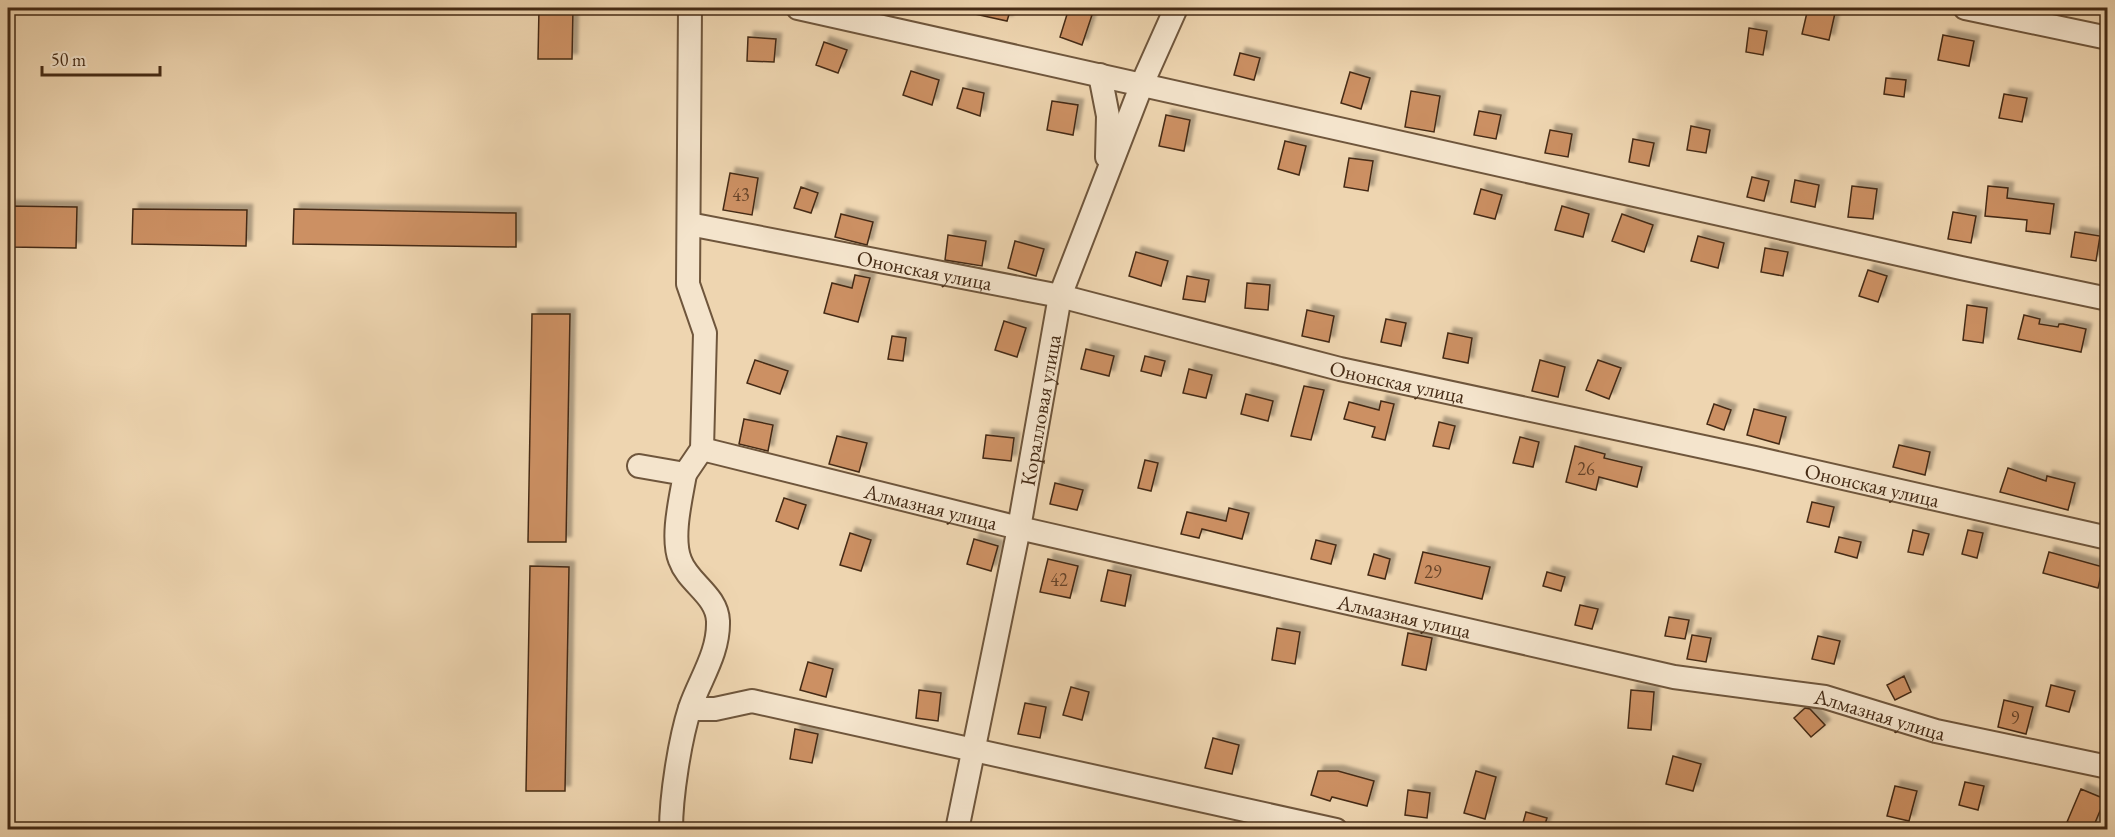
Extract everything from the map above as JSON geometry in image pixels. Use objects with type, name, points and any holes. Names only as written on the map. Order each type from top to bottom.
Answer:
[{"type":"street","points":[[670,830],[671,804],[690,709],[713,655],[718,620],[712,602],[692,580],[680,560],[677,528],[685,474],[702,449],[705,333],[688,284],[690,8]]},
{"type":"street","points":[[798,8],[2108,299]]},
{"type":"street","name":"Коралловая улица","points":[[957,830],[1019,528],[1060,296],[1142,84],[1176,8]]},
{"type":"street","points":[[1965,8],[2108,38]]},
{"type":"street","points":[[1100,75],[1108,116],[1107,171]]},
{"type":"street","name":"Ононская улица","points":[[689,224],[1060,296],[1340,369],[1755,458],[2108,538]]},
{"type":"street","name":"Алмазная улица","points":[[702,449],[1019,528],[1674,676],[1835,699],[1936,731],[2108,767]]},
{"type":"street","points":[[639,466],[685,474]]},
{"type":"street","points":[[690,709],[715,709],[752,701],[1336,830]]},
{"type":"building","points":[[539,8],[573,8],[572,59],[538,59]]},
{"type":"building","points":[[971,8],[1011,8],[1007,21],[970,13]]},
{"type":"building","points":[[1069,8],[1092,15],[1082,45],[1060,37]]},
{"type":"building","points":[[1808,8],[1835,13],[1829,40],[1802,34]]},
{"type":"building","points":[[1749,28],[1767,31],[1763,55],[1746,52]]},
{"type":"building","points":[[1943,35],[1974,41],[1969,66],[1938,60]]},
{"type":"building","points":[[748,37],[776,39],[774,62],[747,61]]},
{"type":"building","points":[[824,42],[847,50],[838,73],[816,65]]},
{"type":"building","points":[[1240,53],[1260,58],[1254,80],[1234,75]]},
{"type":"building","points":[[911,71],[939,80],[932,105],[903,95]]},
{"type":"building","points":[[1350,72],[1370,78],[1361,109],[1341,103]]},
{"type":"building","points":[[1886,78],[1906,80],[1904,97],[1884,94]]},
{"type":"building","points":[[963,88],[984,93],[980,116],[957,108]]},
{"type":"building","points":[[1411,91],[1440,96],[1434,132],[1405,127]]},
{"type":"building","points":[[2004,94],[2027,98],[2022,122],[1999,118]]},
{"type":"building","points":[[1052,101],[1078,105],[1073,135],[1047,130]]},
{"type":"building","points":[[1479,111],[1501,115],[1496,139],[1474,135]]},
{"type":"building","points":[[1166,115],[1190,120],[1184,151],[1159,146]]},
{"type":"building","points":[[1691,126],[1710,130],[1706,153],[1687,150]]},
{"type":"building","points":[[1550,130],[1572,134],[1568,157],[1545,153]]},
{"type":"building","points":[[1633,139],[1654,143],[1649,166],[1629,162]]},
{"type":"building","points":[[1285,141],[1306,146],[1299,175],[1278,169]]},
{"type":"building","points":[[1349,158],[1373,161],[1368,191],[1344,187]]},
{"type":"building","points":[[730,173],[758,178],[752,215],[723,210]]},
{"type":"building","points":[[1752,177],[1769,181],[1764,201],[1747,197]]},
{"type":"building","points":[[1795,180],[1819,185],[1815,207],[1791,202]]},
{"type":"building","points":[[1852,186],[1877,189],[1873,219],[1848,217]]},
{"type":"building","points":[[1988,186],[2008,188],[2007,198],[2054,204],[2050,234],[2026,231],[2027,220],[1985,216]]},
{"type":"building","points":[[801,187],[818,193],[811,213],[794,208]]},
{"type":"building","points":[[1481,189],[1502,195],[1495,219],[1474,214]]},
{"type":"building","points":[[8,206],[77,207],[76,248],[8,247]]},
{"type":"building","points":[[1562,206],[1589,214],[1583,237],[1555,230]]},
{"type":"building","points":[[133,209],[247,210],[246,246],[132,244]]},
{"type":"building","points":[[294,209],[516,213],[516,247],[293,244]]},
{"type":"building","points":[[1953,212],[1976,216],[1971,243],[1948,239]]},
{"type":"building","points":[[841,214],[873,222],[867,245],[835,237]]},
{"type":"building","points":[[1622,214],[1653,225],[1644,252],[1612,241]]},
{"type":"building","points":[[2075,232],[2100,236],[2096,261],[2071,257]]},
{"type":"building","points":[[948,235],[986,241],[982,266],[945,260]]},
{"type":"building","points":[[1698,236],[1724,243],[1718,268],[1691,261]]},
{"type":"building","points":[[1015,241],[1044,249],[1036,276],[1008,268]]},
{"type":"building","points":[[1765,248],[1788,252],[1783,276],[1761,272]]},
{"type":"building","points":[[1136,252],[1168,261],[1161,286],[1129,276]]},
{"type":"building","points":[[1868,270],[1887,276],[1878,302],[1859,296]]},
{"type":"building","points":[[855,275],[870,278],[858,322],[824,313],[832,283],[852,288]]},
{"type":"building","points":[[1187,276],[1209,280],[1205,302],[1183,299]]},
{"type":"building","points":[[1247,283],[1270,285],[1268,310],[1245,308]]},
{"type":"building","points":[[1967,305],[1987,308],[1983,343],[1963,340]]},
{"type":"building","points":[[1307,310],[1334,316],[1329,342],[1302,336]]},
{"type":"building","points":[[532,314],[570,314],[566,542],[528,542]]},
{"type":"building","points":[[2024,315],[2040,319],[2039,324],[2058,327],[2059,324],[2063,324],[2086,329],[2081,352],[2018,339]]},
{"type":"building","points":[[1386,319],[1406,323],[1401,346],[1381,342]]},
{"type":"building","points":[[1004,321],[1026,328],[1017,357],[995,350]]},
{"type":"building","points":[[1448,333],[1472,338],[1468,363],[1443,358]]},
{"type":"building","points":[[892,336],[906,338],[903,361],[888,359]]},
{"type":"building","points":[[1086,349],[1114,356],[1109,376],[1081,369]]},
{"type":"building","points":[[1145,356],[1165,361],[1161,376],[1141,371]]},
{"type":"building","points":[[755,360],[788,371],[780,394],[747,383]]},
{"type":"building","points":[[1540,360],[1565,367],[1558,397],[1532,391]]},
{"type":"building","points":[[1598,360],[1621,368],[1609,399],[1586,390]]},
{"type":"building","points":[[1189,369],[1212,375],[1206,398],[1183,393]]},
{"type":"building","points":[[1304,386],[1324,390],[1311,440],[1291,436]]},
{"type":"building","points":[[1246,394],[1273,401],[1268,421],[1241,414]]},
{"type":"building","points":[[1381,401],[1394,404],[1385,440],[1372,437],[1375,427],[1344,419],[1349,402],[1379,410]]},
{"type":"building","points":[[1714,404],[1731,410],[1724,430],[1707,424]]},
{"type":"building","points":[[1754,409],[1786,417],[1779,444],[1747,435]]},
{"type":"building","points":[[744,419],[773,425],[768,451],[739,444]]},
{"type":"building","points":[[1439,422],[1455,426],[1449,449],[1433,446]]},
{"type":"building","points":[[986,435],[1014,438],[1011,461],[983,458]]},
{"type":"building","points":[[837,436],[867,443],[859,472],[829,464]]},
{"type":"building","points":[[1520,437],[1539,442],[1533,467],[1513,463]]},
{"type":"building","points":[[1899,445],[1930,452],[1925,475],[1893,467]]},
{"type":"building","points":[[1575,446],[1605,454],[1604,458],[1642,467],[1637,487],[1599,477],[1596,490],[1566,482]]},
{"type":"building","points":[[1145,460],[1158,463],[1151,491],[1138,488]]},
{"type":"building","points":[[2008,468],[2046,481],[2047,476],[2075,483],[2068,510],[2000,492]]},
{"type":"building","points":[[1055,483],[1083,490],[1077,510],[1050,504]]},
{"type":"building","points":[[784,498],[806,505],[798,529],[776,521]]},
{"type":"building","points":[[1812,502],[1834,507],[1829,527],[1807,522]]},
{"type":"building","points":[[1229,508],[1249,513],[1242,539],[1202,529],[1199,538],[1181,534],[1187,512],[1226,521]]},
{"type":"building","points":[[1913,530],[1929,534],[1923,555],[1908,552]]},
{"type":"building","points":[[1968,530],[1983,533],[1977,558],[1962,554]]},
{"type":"building","points":[[850,533],[871,540],[861,571],[840,565]]},
{"type":"building","points":[[1839,537],[1861,542],[1857,558],[1835,552]]},
{"type":"building","points":[[974,539],[998,546],[991,571],[967,564]]},
{"type":"building","points":[[1316,540],[1336,545],[1331,564],[1311,559]]},
{"type":"building","points":[[1423,552],[1490,567],[1482,599],[1415,583]]},
{"type":"building","points":[[2049,552],[2103,567],[2098,588],[2043,573]]},
{"type":"building","points":[[1374,554],[1390,559],[1385,579],[1368,575]]},
{"type":"building","points":[[1048,559],[1078,566],[1070,598],[1040,592]]},
{"type":"building","points":[[530,566],[569,567],[565,791],[526,791]]},
{"type":"building","points":[[1108,570],[1131,575],[1125,606],[1101,601]]},
{"type":"building","points":[[1547,572],[1565,577],[1561,591],[1543,586]]},
{"type":"building","points":[[1580,605],[1598,609],[1592,629],[1575,625]]},
{"type":"building","points":[[1669,617],[1689,620],[1685,639],[1665,636]]},
{"type":"building","points":[[1277,628],[1300,632],[1295,664],[1272,660]]},
{"type":"building","points":[[1408,633],[1432,638],[1426,670],[1402,665]]},
{"type":"building","points":[[1692,635],[1711,638],[1706,662],[1687,659]]},
{"type":"building","points":[[1818,636],[1840,641],[1834,664],[1812,659]]},
{"type":"building","points":[[808,662],[833,669],[826,697],[800,690]]},
{"type":"building","points":[[1904,676],[1911,692],[1895,700],[1887,685]]},
{"type":"building","points":[[2051,685],[2075,691],[2069,712],[2046,706]]},
{"type":"building","points":[[1071,687],[1089,692],[1082,720],[1063,715]]},
{"type":"building","points":[[919,690],[941,693],[938,721],[916,718]]},
{"type":"building","points":[[1631,690],[1654,692],[1651,730],[1628,728]]},
{"type":"building","points":[[2004,700],[2033,707],[2026,734],[1998,727]]},
{"type":"building","points":[[1025,703],[1046,707],[1040,738],[1018,734]]},
{"type":"building","points":[[1805,708],[1810,709],[1825,725],[1811,737],[1794,718]]},
{"type":"building","points":[[795,729],[818,734],[812,763],[790,759]]},
{"type":"building","points":[[1213,738],[1239,745],[1232,774],[1205,768]]},
{"type":"building","points":[[1673,756],[1701,764],[1693,791],[1666,784]]},
{"type":"building","points":[[1318,771],[1338,771],[1374,781],[1367,806],[1332,797],[1330,801],[1311,795]]},
{"type":"building","points":[[1476,771],[1496,777],[1485,819],[1464,813]]},
{"type":"building","points":[[1965,782],[1984,786],[1978,810],[1959,805]]},
{"type":"building","points":[[1895,786],[1917,791],[1909,821],[1887,816]]},
{"type":"building","points":[[2081,789],[2105,799],[2092,830],[2067,822]]},
{"type":"building","points":[[1408,790],[1430,793],[1427,818],[1405,815]]},
{"type":"building","points":[[1526,812],[1547,818],[1543,830],[1521,830]]}]
